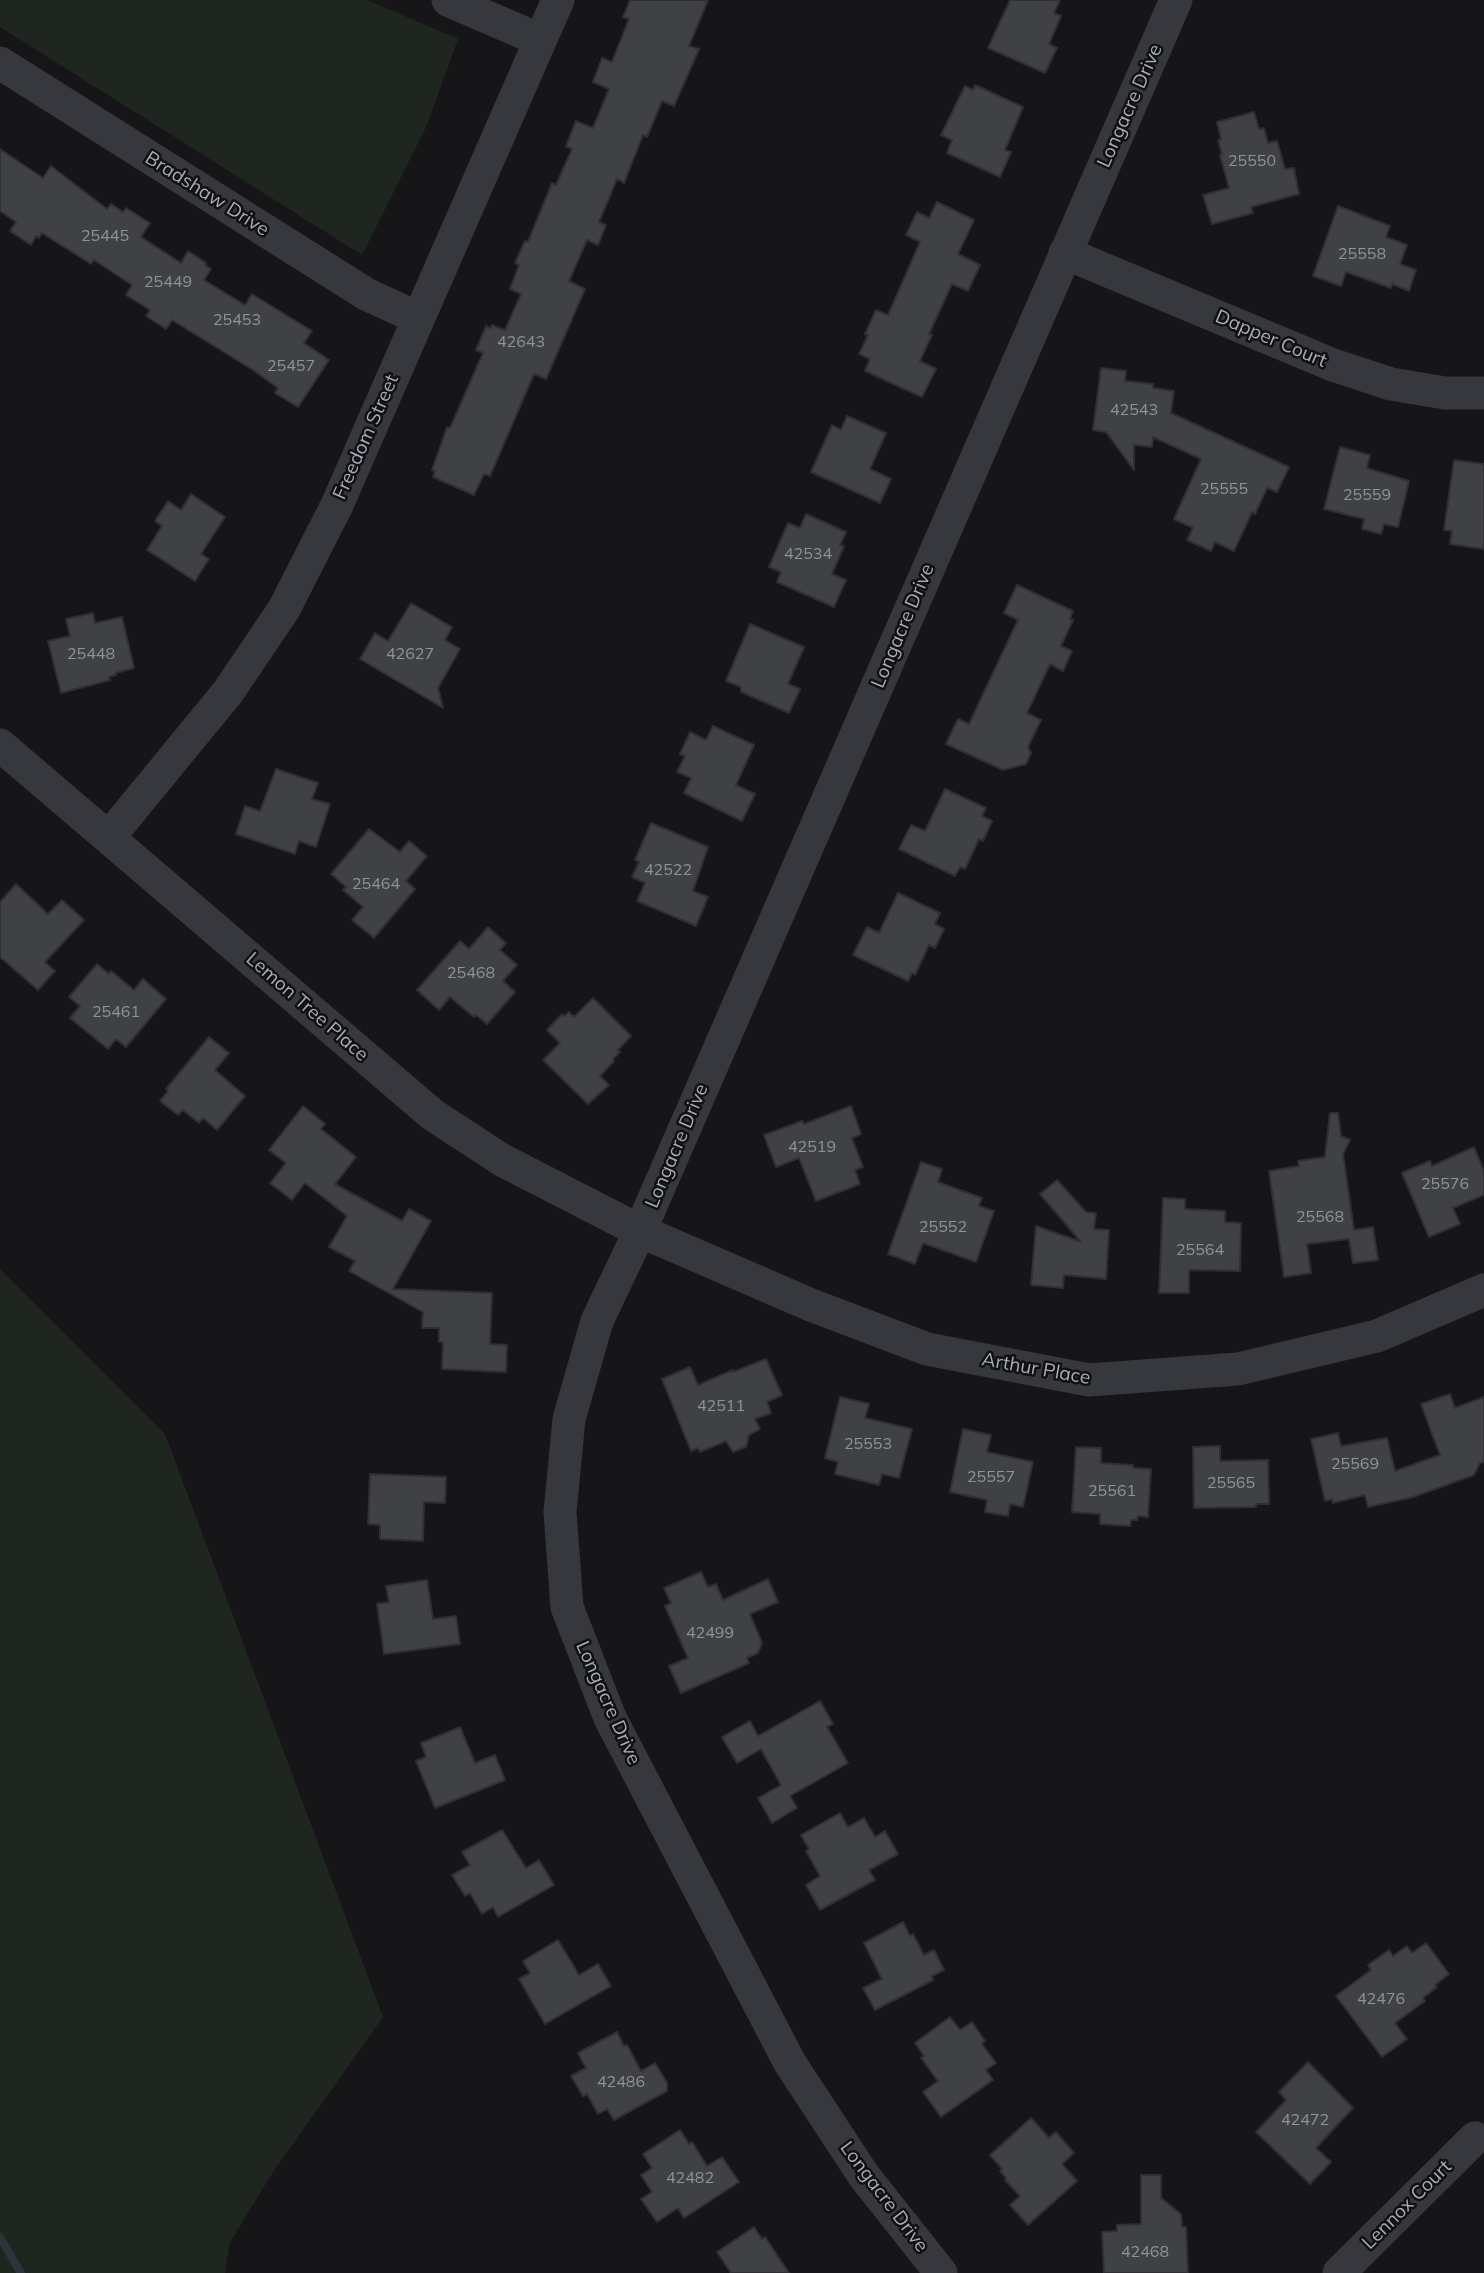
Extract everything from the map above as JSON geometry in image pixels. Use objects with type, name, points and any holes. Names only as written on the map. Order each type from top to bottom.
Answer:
[{"type":"street","points":[[448,0],[540,40]]},
{"type":"street","name":"Freedom Street","points":[[109,837],[228,692],[284,609],[337,505],[558,0]]},
{"type":"street","name":"Longacre Drive","points":[[941,2273],[864,2175],[790,2063],[610,1718],[567,1607],[560,1512],[569,1419],[597,1321],[640,1231],[1176,0]]},
{"type":"street","name":"Bradshaw Drive","points":[[0,63],[366,294],[418,318]]},
{"type":"street","name":"Dapper Court","points":[[1065,253],[1333,365],[1391,384],[1445,393],[1484,393]]},
{"type":"street","name":"Lemon Tree Place","points":[[0,745],[433,1115],[502,1160],[640,1231]]},
{"type":"street","name":"Arthur Place","points":[[640,1231],[811,1305],[927,1349],[1088,1380],[1238,1369],[1377,1336],[1484,1290]]},
{"type":"street","name":"Lennox Court","points":[[1339,2273],[1475,2138]]},
{"type":"shaded area","points":[[0,0],[367,0],[458,39],[426,127],[362,255],[0,27]]},
{"type":"shaded area","points":[[0,1269],[165,1434],[383,2017],[273,2172],[230,2242],[225,2273],[0,2273]]},
{"type":"building","points":[[630,0],[708,0],[689,46],[699,49],[674,106],[662,101],[647,137],[643,135],[624,183],[617,179],[599,222],[606,225],[598,245],[587,240],[569,281],[585,289],[546,379],[534,374],[490,476],[484,474],[474,495],[433,477],[435,471],[432,470],[447,427],[450,428],[483,353],[476,350],[486,326],[491,328],[492,325],[505,330],[521,294],[510,289],[519,265],[515,263],[525,241],[528,242],[552,183],[556,185],[572,149],[566,146],[576,121],[593,128],[609,89],[593,82],[602,58],[612,62],[629,19],[623,17]]},
{"type":"building","points":[[1010,0],[1060,0],[1054,13],[1061,16],[1049,44],[1057,48],[1045,73],[988,48]]},
{"type":"building","points":[[975,85],[1023,107],[1005,150],[1011,152],[1000,177],[947,153],[952,140],[941,135],[965,86],[973,90]]},
{"type":"building","points":[[1254,112],[1259,129],[1264,128],[1268,143],[1277,141],[1285,169],[1294,168],[1299,194],[1251,207],[1253,213],[1212,224],[1203,195],[1229,188],[1220,155],[1222,154],[1218,140],[1221,139],[1217,122]]},
{"type":"building","points":[[0,149],[43,178],[51,166],[107,209],[111,204],[123,212],[126,208],[150,223],[141,237],[181,263],[188,251],[206,263],[211,269],[204,280],[245,305],[252,294],[312,331],[304,343],[329,360],[298,407],[275,393],[278,388],[253,370],[172,320],[166,329],[146,316],[150,310],[126,295],[132,285],[94,260],[91,264],[42,233],[39,238],[36,236],[31,245],[10,231],[16,222],[0,211]]},
{"type":"building","points":[[937,202],[974,220],[958,254],[980,265],[968,291],[952,284],[929,334],[932,335],[920,361],[936,369],[922,397],[865,371],[870,359],[859,354],[876,310],[888,315],[920,242],[906,235],[917,212],[929,218]]},
{"type":"building","points":[[1338,206],[1390,226],[1386,237],[1407,245],[1400,264],[1416,270],[1409,291],[1392,284],[1391,288],[1346,272],[1341,286],[1313,276]]},
{"type":"building","points":[[1101,368],[1126,371],[1125,381],[1153,384],[1153,388],[1174,391],[1171,413],[1289,467],[1277,492],[1267,488],[1255,514],[1252,512],[1234,551],[1215,542],[1211,551],[1187,540],[1193,528],[1174,519],[1201,459],[1153,437],[1152,447],[1134,445],[1134,470],[1106,432],[1093,430]]},
{"type":"building","points":[[847,416],[886,433],[870,469],[891,479],[880,503],[811,472],[832,425],[841,430]]},
{"type":"building","points":[[1340,447],[1370,455],[1367,468],[1409,481],[1398,527],[1384,524],[1381,534],[1362,529],[1364,519],[1324,509]]},
{"type":"building","points":[[1454,460],[1484,464],[1484,549],[1450,544],[1452,531],[1444,530]]},
{"type":"building","points":[[191,494],[225,517],[201,554],[209,559],[195,581],[147,550],[162,526],[155,521],[168,501],[181,510]]},
{"type":"building","points":[[806,514],[846,532],[840,545],[844,546],[832,574],[846,580],[834,607],[777,582],[781,572],[769,567],[788,523],[800,528]]},
{"type":"building","points":[[1017,585],[1073,611],[1070,619],[1073,620],[1061,646],[1072,651],[1063,671],[1050,664],[1027,713],[1041,720],[1028,747],[1031,753],[1026,764],[1003,770],[946,744],[958,719],[969,724],[1018,620],[1004,613]]},
{"type":"building","points":[[411,603],[452,627],[445,640],[460,649],[438,688],[443,708],[360,659],[375,633],[388,641]]},
{"type":"building","points":[[93,613],[95,623],[122,617],[134,668],[116,673],[109,677],[110,680],[61,693],[48,641],[70,636],[66,619]]},
{"type":"building","points":[[750,624],[804,647],[788,684],[800,689],[789,713],[741,692],[741,687],[726,681]]},
{"type":"building","points":[[713,726],[754,745],[736,785],[755,794],[742,821],[684,793],[691,778],[677,772],[685,756],[680,754],[690,732],[706,740]]},
{"type":"building","points":[[276,769],[318,783],[312,799],[330,804],[316,847],[299,841],[295,854],[236,834],[245,806],[260,811]]},
{"type":"building","points":[[945,789],[986,808],[982,816],[992,821],[983,841],[979,839],[965,869],[960,867],[955,876],[899,849],[911,825],[925,831]]},
{"type":"building","points":[[651,823],[708,847],[693,891],[708,897],[696,926],[637,901],[645,883],[632,877],[639,862],[635,860]]},
{"type":"building","points":[[369,829],[400,852],[409,841],[427,856],[406,881],[415,889],[374,938],[352,920],[363,907],[343,890],[346,887],[331,874]]},
{"type":"building","points":[[16,884],[48,914],[62,900],[84,920],[45,962],[55,971],[38,990],[0,957],[0,902]]},
{"type":"building","points":[[898,893],[940,913],[935,924],[944,929],[935,948],[929,945],[915,975],[912,973],[908,981],[853,955],[867,927],[879,933]]},
{"type":"building","points":[[488,927],[506,943],[500,950],[517,965],[503,981],[515,992],[487,1024],[450,997],[439,1010],[417,990],[460,941],[469,949]]},
{"type":"building","points":[[97,964],[109,974],[111,971],[134,990],[143,979],[166,999],[126,1047],[116,1039],[108,1049],[70,1018],[80,1006],[69,997]]},
{"type":"building","points":[[593,998],[631,1036],[600,1076],[609,1085],[588,1104],[543,1060],[560,1043],[547,1030],[562,1014],[564,1016],[569,1012],[574,1017]]},
{"type":"building","points":[[209,1037],[229,1053],[215,1070],[245,1096],[217,1130],[203,1118],[199,1123],[183,1110],[178,1115],[160,1101],[168,1091],[166,1089]]},
{"type":"building","points":[[303,1106],[325,1124],[321,1129],[356,1157],[335,1184],[402,1221],[409,1209],[431,1221],[393,1289],[492,1293],[490,1344],[507,1345],[506,1372],[442,1369],[443,1342],[439,1342],[439,1328],[422,1328],[423,1312],[349,1271],[355,1261],[329,1247],[347,1216],[305,1183],[292,1200],[270,1183],[286,1163],[269,1150]]},
{"type":"building","points":[[851,1106],[861,1134],[852,1138],[863,1167],[855,1170],[860,1184],[816,1201],[799,1158],[776,1167],[764,1135],[802,1121],[804,1124]]},
{"type":"building","points":[[1330,1113],[1338,1113],[1341,1136],[1350,1140],[1343,1154],[1354,1230],[1373,1227],[1378,1260],[1353,1263],[1349,1239],[1307,1244],[1311,1273],[1284,1277],[1269,1171],[1299,1166],[1298,1161],[1325,1157]]},
{"type":"building","points":[[1474,1147],[1484,1171],[1484,1195],[1453,1208],[1460,1224],[1429,1237],[1402,1173],[1430,1161],[1432,1166]]},
{"type":"building","points":[[921,1162],[942,1169],[938,1182],[982,1198],[979,1206],[994,1211],[976,1262],[923,1243],[915,1264],[888,1254]]},
{"type":"building","points":[[1057,1180],[1086,1212],[1096,1213],[1094,1229],[1109,1230],[1106,1279],[1064,1275],[1063,1288],[1031,1285],[1036,1226],[1081,1242],[1040,1194]]},
{"type":"building","points":[[1163,1198],[1185,1199],[1185,1209],[1225,1211],[1225,1222],[1241,1223],[1240,1271],[1189,1270],[1189,1293],[1159,1293]]},
{"type":"building","points":[[766,1359],[782,1395],[767,1402],[771,1413],[755,1419],[760,1429],[749,1435],[746,1447],[733,1452],[726,1441],[700,1452],[698,1448],[691,1451],[662,1379],[690,1367],[698,1385]]},
{"type":"building","points":[[1450,1394],[1455,1408],[1484,1397],[1484,1462],[1480,1463],[1474,1475],[1413,1497],[1368,1507],[1365,1495],[1333,1503],[1332,1499],[1325,1501],[1311,1439],[1338,1433],[1341,1446],[1387,1438],[1395,1471],[1440,1455],[1421,1404]]},
{"type":"building","points":[[840,1397],[869,1404],[865,1418],[912,1429],[899,1478],[882,1474],[879,1485],[835,1474],[838,1462],[825,1458]]},
{"type":"building","points":[[963,1429],[991,1435],[987,1452],[1033,1462],[1023,1507],[1010,1504],[1008,1516],[985,1512],[987,1500],[950,1492]]},
{"type":"building","points":[[1220,1446],[1220,1461],[1268,1460],[1269,1504],[1256,1504],[1256,1507],[1194,1508],[1193,1447]]},
{"type":"building","points":[[1076,1447],[1101,1448],[1101,1463],[1151,1469],[1148,1517],[1138,1516],[1137,1520],[1131,1520],[1130,1526],[1100,1524],[1100,1514],[1072,1512]]},
{"type":"building","points":[[370,1474],[446,1477],[445,1503],[424,1502],[423,1541],[380,1539],[380,1525],[368,1524]]},
{"type":"building","points":[[701,1572],[708,1587],[716,1584],[723,1600],[768,1579],[778,1602],[750,1614],[762,1643],[758,1653],[747,1658],[749,1663],[681,1693],[669,1666],[688,1658],[665,1606],[671,1603],[664,1588]]},
{"type":"building","points":[[427,1580],[433,1619],[456,1616],[460,1644],[384,1654],[377,1604],[389,1602],[386,1586]]},
{"type":"building","points":[[820,1701],[833,1724],[827,1727],[848,1763],[790,1796],[797,1808],[772,1823],[758,1798],[781,1785],[761,1749],[737,1763],[722,1737],[750,1721],[758,1736]]},
{"type":"building","points":[[460,1727],[475,1763],[495,1755],[505,1780],[435,1808],[416,1761],[426,1757],[421,1743]]},
{"type":"building","points":[[840,1813],[848,1827],[864,1818],[875,1837],[885,1831],[898,1854],[869,1870],[875,1880],[820,1910],[806,1885],[820,1876],[806,1851],[809,1849],[801,1835]]},
{"type":"building","points":[[502,1830],[526,1868],[539,1860],[554,1885],[498,1917],[493,1907],[482,1914],[470,1893],[465,1896],[452,1875],[470,1865],[462,1852]]},
{"type":"building","points":[[903,1922],[924,1955],[934,1950],[944,1970],[932,1976],[933,1980],[875,2010],[863,1988],[882,1979],[864,1943]]},
{"type":"building","points":[[558,1940],[579,1975],[598,1964],[611,1986],[545,2024],[519,1979],[530,1973],[523,1961]]},
{"type":"building","points":[[1426,1943],[1449,1974],[1423,1998],[1425,2001],[1395,2023],[1407,2039],[1382,2057],[1336,1996],[1371,1970],[1368,1965],[1389,1950],[1393,1956],[1407,1946],[1412,1953]]},
{"type":"building","points":[[950,2017],[960,2030],[972,2022],[985,2041],[982,2044],[996,2063],[986,2070],[993,2080],[941,2117],[923,2092],[938,2081],[921,2058],[924,2056],[915,2043]]},
{"type":"building","points":[[617,2032],[641,2071],[655,2063],[667,2083],[667,2091],[614,2120],[607,2109],[598,2114],[587,2094],[583,2096],[571,2076],[586,2068],[578,2053]]},
{"type":"building","points":[[1308,2062],[1353,2108],[1316,2148],[1331,2162],[1310,2184],[1256,2132],[1286,2100],[1279,2092]]},
{"type":"building","points":[[1031,2118],[1049,2138],[1056,2132],[1074,2153],[1062,2164],[1077,2181],[1028,2225],[1010,2205],[1020,2196],[1005,2180],[1000,2171],[1002,2169],[990,2155]]},
{"type":"building","points":[[680,2130],[689,2144],[692,2142],[707,2166],[722,2157],[739,2182],[684,2218],[678,2208],[657,2222],[641,2199],[652,2192],[641,2175],[652,2168],[643,2154]]},
{"type":"building","points":[[1141,2175],[1161,2175],[1161,2198],[1181,2214],[1182,2227],[1186,2227],[1188,2273],[1104,2273],[1102,2232],[1117,2231],[1117,2225],[1141,2224]]},
{"type":"building","points":[[754,2227],[762,2239],[765,2237],[789,2273],[731,2273],[717,2252]]},
{"type":"waterway","points":[[0,2237],[21,2273]]}]
